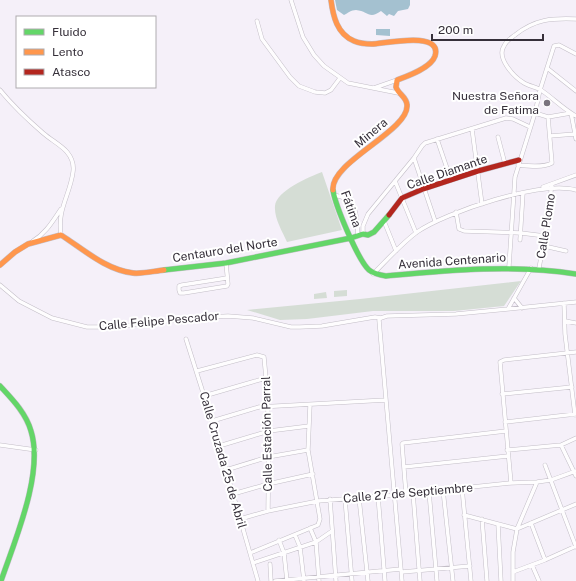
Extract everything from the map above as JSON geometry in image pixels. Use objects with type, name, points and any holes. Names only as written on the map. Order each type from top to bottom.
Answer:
[{"type":"street","points":[[291,0],[307,45],[319,61],[340,78],[353,84],[398,93]]},
{"type":"street","points":[[330,0],[334,20],[337,26],[342,33],[354,40],[366,44],[372,44],[420,40],[433,45],[435,56],[432,62],[397,80],[373,88]]},
{"type":"street","points":[[576,19],[549,19],[529,26],[507,41],[502,48],[502,54],[506,64],[513,75],[526,84],[540,90],[576,116]]},
{"type":"street","points":[[257,21],[262,39],[290,77],[299,86],[315,92],[325,93],[331,90],[340,78]]},
{"type":"street","points":[[509,266],[513,195],[519,163],[553,48],[556,45],[559,45],[576,54]]},
{"type":"street","points":[[547,68],[576,91]]},
{"type":"street","points":[[397,80],[395,86],[398,93]]},
{"type":"street","points":[[0,90],[17,111],[65,150],[73,163],[73,173],[63,205],[60,221],[61,235],[28,244]]},
{"type":"street","name":"Minera","points":[[333,186],[338,175],[364,151],[400,122],[407,111],[407,102],[398,93]]},
{"type":"street","points":[[534,113],[548,117],[571,113]]},
{"type":"street","points":[[571,113],[576,139]]},
{"type":"street","points":[[548,117],[550,136],[575,134]]},
{"type":"street","points":[[361,234],[362,226],[366,218],[422,146],[428,142],[506,118],[513,119],[530,127]]},
{"type":"street","points":[[472,129],[482,204]]},
{"type":"street","name":"Calle Diamante","points":[[351,238],[361,234],[371,234],[384,221],[402,198],[423,189],[505,164],[519,163],[548,165],[552,162],[550,136]]},
{"type":"street","points":[[498,137],[505,164]]},
{"type":"street","points":[[437,139],[451,180]]},
{"type":"street","points":[[414,158],[423,189],[435,221]]},
{"type":"street","points":[[541,189],[576,175]]},
{"type":"street","points":[[395,182],[416,233]]},
{"type":"street","name":"Calle Plomo","points":[[539,268],[544,246],[552,184]]},
{"type":"street","name":"Fátima","points":[[333,186],[334,195],[351,238]]},
{"type":"street","points":[[351,238],[365,266],[373,274],[416,233],[435,221],[456,212],[513,195],[541,189],[569,188],[576,186]]},
{"type":"street","points":[[569,188],[576,190]]},
{"type":"street","points":[[520,240],[523,193]]},
{"type":"street","points":[[334,195],[346,198],[352,203],[361,234]]},
{"type":"street","points":[[0,265],[15,252],[42,235],[63,205]]},
{"type":"street","points":[[456,212],[458,226],[461,230],[521,233],[545,236]]},
{"type":"street","points":[[384,221],[396,251]]},
{"type":"street","name":"Centauro del Norte","points":[[61,235],[111,265],[134,273],[192,268],[226,263],[351,238]]},
{"type":"street","points":[[544,246],[566,251]]},
{"type":"street","points":[[226,263],[228,284],[225,287],[184,293],[180,293],[179,290],[180,286],[182,285],[227,278]]},
{"type":"street","name":"Avenida Centenario","points":[[373,274],[378,276],[386,276],[509,266],[539,268],[576,274]]},
{"type":"street","points":[[508,309],[531,268]]},
{"type":"street","name":"Calle Felipe Pescador","points":[[0,285],[19,301],[52,318],[87,327],[116,327],[219,316],[253,318],[279,325],[300,327],[322,326],[375,317],[381,318],[387,316],[456,314],[508,309]]},
{"type":"street","points":[[514,298],[522,308]]},
{"type":"street","points":[[508,309],[576,302]]},
{"type":"street","points":[[505,422],[575,414],[564,303]]},
{"type":"street","points":[[381,318],[378,323],[402,581]]},
{"type":"street","points":[[566,321],[576,322]]},
{"type":"street","name":"Calle Cruzada 25 de Abril","points":[[186,339],[212,421],[258,581]]},
{"type":"street","points":[[511,483],[500,362],[504,360],[576,352]]},
{"type":"street","name":"Calle Estación Parral","points":[[197,371],[257,355],[264,357],[269,431],[268,511]]},
{"type":"street","points":[[204,396],[266,378]]},
{"type":"street","points":[[0,386],[18,404],[24,413],[32,433],[36,450],[35,467],[30,493],[1,581]]},
{"type":"street","points":[[502,394],[572,387]]},
{"type":"street","points":[[212,421],[249,409],[268,406],[386,400]]},
{"type":"street","points":[[250,553],[318,525],[320,519],[318,501],[308,450],[310,405]]},
{"type":"street","points":[[219,446],[269,431],[309,426]]},
{"type":"street","points":[[406,494],[403,443],[506,431]]},
{"type":"street","points":[[507,450],[561,444],[576,438]]},
{"type":"street","points":[[561,444],[575,473]]},
{"type":"street","points":[[0,445],[36,450]]},
{"type":"street","points":[[226,470],[268,457],[308,450]]},
{"type":"street","points":[[404,467],[508,456]]},
{"type":"street","points":[[513,572],[576,546],[545,465]]},
{"type":"street","name":"Calle 27 de Septiembre","points":[[240,519],[268,511],[330,499],[360,498],[511,483],[537,482],[575,473]]},
{"type":"street","points":[[233,494],[268,484],[313,474]]},
{"type":"street","points":[[514,581],[513,552],[517,529],[537,482]]},
{"type":"street","points":[[462,488],[471,581]]},
{"type":"street","points":[[444,490],[453,581]]},
{"type":"street","points":[[429,492],[437,581]]},
{"type":"street","points":[[413,493],[420,581]]},
{"type":"street","points":[[378,496],[385,581]]},
{"type":"street","points":[[360,498],[368,581]]},
{"type":"street","points":[[330,499],[336,581]]},
{"type":"street","points":[[345,499],[352,581]]},
{"type":"street","points":[[464,515],[517,529],[576,504]]},
{"type":"street","points":[[482,519],[487,581]]},
{"type":"street","points":[[531,523],[545,560]]},
{"type":"street","points":[[498,524],[501,581]]},
{"type":"street","points":[[310,528],[316,542],[319,579]]},
{"type":"street","points":[[253,563],[316,542],[332,531]]},
{"type":"street","points":[[295,535],[300,547],[304,580]]},
{"type":"street","points":[[279,540],[284,553],[287,580]]},
{"type":"street","points":[[270,564],[271,581]]},
{"type":"street","points":[[532,565],[539,581]]},
{"type":"street","points":[[275,581],[319,579],[368,572],[420,571],[470,566]]},
{"type":"shaded area","points":[[322,172],[342,230],[287,242],[275,211],[277,200],[294,185]]},
{"type":"shaded area","points":[[521,281],[504,306],[454,311],[373,311],[307,319],[280,320],[247,310],[360,299]]},
{"type":"shaded area","points":[[347,290],[347,296],[334,297],[334,291]]},
{"type":"shaded area","points":[[326,292],[327,298],[314,299],[314,294]]},
{"type":"water","points":[[335,0],[410,0],[410,5],[408,9],[398,11],[394,16],[389,14],[387,16],[381,11],[377,14],[371,15],[356,10],[344,15],[337,10]]},
{"type":"water","points":[[376,29],[390,29],[390,36],[376,35]]},
{"type":"traffic: fast","points":[[333,190],[338,207],[353,244],[364,264],[369,270],[375,273],[386,276],[458,270],[528,269],[576,274]]},
{"type":"traffic: fast","points":[[164,270],[226,263],[351,238],[363,234],[368,235],[374,232],[389,215]]},
{"type":"traffic: fast","points":[[0,386],[26,418],[31,431],[34,448],[34,466],[31,486],[20,527],[1,581]]},
{"type":"traffic: slow","points":[[331,0],[337,24],[344,34],[354,41],[372,44],[411,40],[430,43],[435,48],[435,56],[429,64],[419,71],[397,80],[396,87],[407,102],[404,115],[384,136],[344,169],[335,179],[333,190]]},
{"type":"traffic: slow","points":[[0,265],[15,252],[28,244],[61,235],[95,258],[113,268],[133,273],[164,270]]},
{"type":"traffic: jam","points":[[389,215],[402,198],[423,189],[478,171],[519,160]]},
{"type":"place","name":"Nuestra Señora de Fatima","points":[[547,103]]}]
